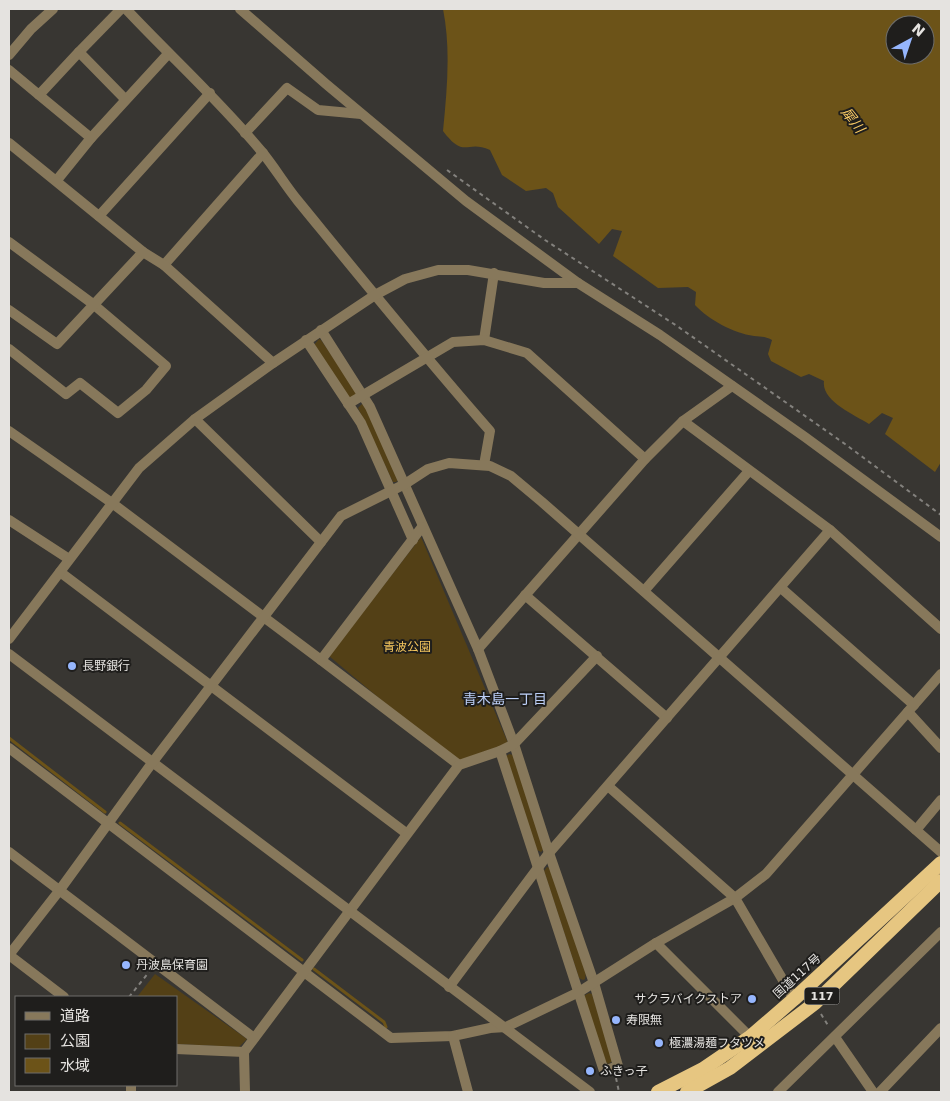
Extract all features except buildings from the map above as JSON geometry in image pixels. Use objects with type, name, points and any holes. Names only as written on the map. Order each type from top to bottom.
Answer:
[{"type":"highway","name":"国道117号","points":[[658,1092],[703,1069],[750,1037],[794,999],[941,863]]},
{"type":"highway","name":"117","points":[[687,1092],[730,1068],[815,1003],[941,881]]},
{"type":"street","points":[[9,55],[31,29],[53,9]]},
{"type":"street","points":[[40,95],[121,9]]},
{"type":"street","points":[[126,9],[168,54],[210,93],[263,153],[296,198],[426,358],[490,431],[484,465]]},
{"type":"street","points":[[240,9],[361,114],[466,201],[578,283],[660,335],[941,537]]},
{"type":"street","points":[[79,52],[125,99]]},
{"type":"street","points":[[57,180],[125,99],[168,54]]},
{"type":"street","points":[[9,70],[91,138]]},
{"type":"street","points":[[244,132],[287,88],[318,110],[361,114]]},
{"type":"street","points":[[99,216],[210,93]]},
{"type":"street","points":[[9,143],[57,180],[143,252],[164,266],[272,363]]},
{"type":"street","points":[[164,266],[263,153]]},
{"type":"street","points":[[9,242],[93,304],[166,366],[146,390],[118,413],[80,383],[66,394],[9,349]]},
{"type":"street","points":[[9,310],[57,344],[143,252]]},
{"type":"street","points":[[9,639],[139,468],[195,419],[272,363],[375,295],[405,279],[438,270],[468,270],[494,273],[544,283],[578,283]]},
{"type":"street","points":[[484,340],[494,273]]},
{"type":"street","points":[[321,330],[370,407],[478,649],[514,744],[594,983],[618,1066],[604,1071],[500,751]]},
{"type":"street","points":[[306,340],[361,424],[413,540]]},
{"type":"street","points":[[348,404],[453,342],[484,340],[527,353],[645,459]]},
{"type":"street","points":[[478,649],[645,459],[683,421],[732,386]]},
{"type":"street","points":[[195,419],[321,542]]},
{"type":"street","points":[[683,421],[830,530],[941,629]]},
{"type":"street","points":[[9,431],[112,503],[459,765]]},
{"type":"street","points":[[63,996],[9,955],[59,891],[152,763],[341,516],[405,484],[428,469],[449,463],[484,465],[511,476],[941,852]]},
{"type":"street","points":[[644,591],[749,471]]},
{"type":"street","points":[[9,520],[69,559]]},
{"type":"street","points":[[321,660],[422,527]]},
{"type":"street","points":[[449,987],[549,853],[830,530]]},
{"type":"street","points":[[60,572],[406,833]]},
{"type":"street","points":[[781,588],[911,708],[941,748]]},
{"type":"street","points":[[525,595],[667,718]]},
{"type":"street","points":[[9,654],[590,1092]]},
{"type":"street","points":[[245,1092],[244,1052],[349,909],[459,765],[500,751],[514,744],[597,656]]},
{"type":"street","points":[[9,748],[391,1038],[453,1036],[490,1028],[506,1027],[579,992],[656,943],[735,898],[766,874],[941,674]]},
{"type":"street","points":[[608,786],[735,898],[794,999]]},
{"type":"street","points":[[916,830],[941,800]]},
{"type":"street","points":[[9,852],[254,1038]]},
{"type":"street","points":[[778,1092],[941,932]]},
{"type":"street","points":[[656,943],[750,1037]]},
{"type":"street","points":[[880,1092],[940,1033]]},
{"type":"street","points":[[453,1036],[468,1092]]},
{"type":"street","points":[[835,1037],[873,1092]]},
{"type":"street","points":[[178,1049],[244,1052]]},
{"type":"path","points":[[444,168],[545,240],[677,326],[837,438],[941,515]]},
{"type":"path","points":[[131,996],[156,964]]},
{"type":"path","points":[[815,1003],[835,1037]]},
{"type":"path","points":[[613,1077],[618,1082],[619,1091]]},
{"type":"green space","points":[[319,339],[357,392],[353,399],[348,397],[314,345]]},
{"type":"green space","points":[[362,404],[365,406],[400,478],[396,482],[393,482],[358,408]]},
{"type":"green space","name":"青波公園","points":[[421,537],[508,743],[456,763],[329,656]]},
{"type":"green space","points":[[509,754],[513,755],[545,848],[541,852],[535,849],[505,757]]},
{"type":"green space","points":[[547,867],[552,869],[586,972],[585,979],[583,980],[579,978],[544,871]]},
{"type":"green space","points":[[155,974],[247,1039],[239,1047],[178,1044],[178,996],[138,996]]},
{"type":"green space","points":[[592,994],[613,1061],[608,1064],[605,1061],[585,1001],[585,995]]},
{"type":"water","name":"犀川","points":[[443,9],[941,9],[941,462],[935,472],[885,434],[893,418],[882,413],[869,424],[833,401],[824,388],[824,381],[809,374],[801,377],[771,361],[768,354],[772,340],[738,332],[722,325],[707,316],[695,305],[696,292],[688,287],[658,288],[613,256],[622,231],[612,229],[599,244],[558,207],[553,193],[546,188],[526,191],[502,175],[490,150],[476,146],[461,147],[450,140],[443,131],[448,70],[447,39]]},
{"type":"waterway","points":[[9,738],[105,812]]},
{"type":"waterway","points":[[120,823],[302,960]]},
{"type":"waterway","points":[[314,969],[384,1022],[386,1027]]},
{"type":"place","name":"長野銀行","points":[[72,666]]},
{"type":"place","name":"丹波島保育園","points":[[126,965]]},
{"type":"place","name":"サクラバイクストア","points":[[752,999]]},
{"type":"place","name":"寿限無","points":[[616,1020]]},
{"type":"place","name":"極濃湯麺フタツメ","points":[[659,1043]]},
{"type":"place","name":"ふきっ子","points":[[590,1071]]},
{"type":"district","name":"青木島一丁目","points":[[505,699]]}]
